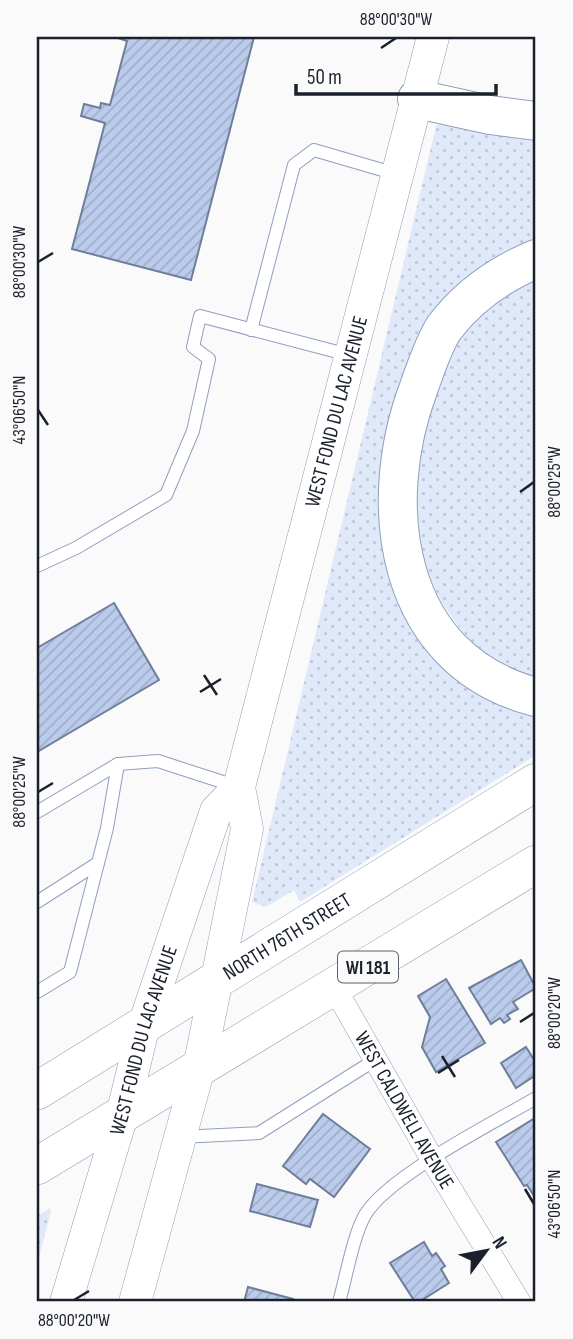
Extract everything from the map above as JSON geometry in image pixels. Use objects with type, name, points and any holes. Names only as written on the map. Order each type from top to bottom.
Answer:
[{"type":"highway","points":[[417,99],[490,116],[536,121]]},
{"type":"highway","points":[[536,259],[516,267],[481,289],[443,329],[411,409],[400,461],[397,525],[406,567],[421,607],[443,640],[472,669],[515,692],[536,697]]},
{"type":"main road","name":"NORTH 76TH STREET","points":[[37,1091],[536,782]]},
{"type":"main road","name":"WI 181","points":[[37,1166],[536,864]]},
{"type":"street","name":"WEST FOND DU LAC AVENUE","points":[[135,1302],[199,1068],[247,829],[239,787],[433,37]]},
{"type":"street","name":"WEST FOND DU LAC AVENUE","points":[[66,1302],[122,1115],[144,1026],[216,811],[239,787]]},
{"type":"street","name":"WEST CALDWELL AVENUE","points":[[334,987],[432,1159],[519,1302]]},
{"type":"lane","points":[[251,330],[295,165],[314,150],[397,175]]},
{"type":"lane","points":[[37,566],[76,548],[166,495],[193,431],[209,359],[193,347],[200,316],[350,356]]},
{"type":"lane","points":[[37,812],[118,764],[158,761],[239,787]]},
{"type":"lane","points":[[37,992],[69,972],[107,828],[118,764]]},
{"type":"lane","points":[[37,902],[98,863]]},
{"type":"lane","points":[[180,1137],[259,1133],[375,1060]]},
{"type":"lane","points":[[340,1302],[365,1215],[391,1188],[432,1159],[536,1098]]},
{"type":"shaded area","points":[[446,119],[536,133],[536,243],[430,336],[405,591],[536,708],[536,755],[300,902],[294,890],[266,907],[252,902],[436,126]]},
{"type":"shaded area","points":[[536,271],[536,678],[510,669],[488,656],[458,626],[435,589],[427,569],[420,549],[415,508],[429,414],[454,349],[478,314]]},
{"type":"shaded area","points":[[50,1208],[51,1211],[37,1265],[37,1216]]},
{"type":"building","points":[[115,37],[254,37],[191,280],[72,249],[105,123],[81,116],[84,104],[100,108],[101,103],[110,105],[127,41]]},
{"type":"building","points":[[114,603],[159,680],[37,752],[37,648]]},
{"type":"building","points":[[521,960],[536,988],[513,1002],[518,1009],[507,1015],[510,1019],[504,1023],[500,1018],[491,1024],[469,988]]},
{"type":"building","points":[[446,979],[485,1043],[436,1072],[422,1047],[430,1017],[418,996]]},
{"type":"building","points":[[526,1047],[536,1063],[536,1075],[516,1088],[501,1063]]},
{"type":"building","points":[[323,1114],[370,1149],[334,1197],[310,1179],[306,1184],[283,1166]]},
{"type":"building","points":[[535,1118],[536,1199],[527,1185],[524,1186],[496,1142]]},
{"type":"building","points":[[257,1184],[318,1200],[310,1227],[250,1211]]},
{"type":"building","points":[[424,1242],[432,1256],[436,1253],[445,1266],[441,1269],[449,1283],[415,1302],[390,1263]]},
{"type":"building","points":[[248,1287],[293,1299],[292,1302],[244,1302]]}]
